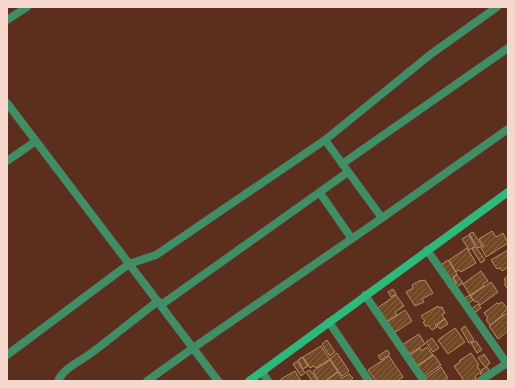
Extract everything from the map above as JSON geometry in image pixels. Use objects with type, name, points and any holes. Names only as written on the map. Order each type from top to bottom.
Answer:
[{"type":"street","points":[[7,20],[27,7]]},
{"type":"street","points":[[7,355],[129,264],[156,255],[325,140],[487,10],[497,7]]},
{"type":"street","points":[[342,164],[508,48]]},
{"type":"street","points":[[7,103],[218,381]]},
{"type":"street","points":[[147,381],[508,129]]},
{"type":"street","points":[[325,140],[382,218]]},
{"type":"street","points":[[7,161],[36,141]]},
{"type":"street","points":[[58,381],[60,376],[68,369],[159,303],[320,193],[348,172]]},
{"type":"street","points":[[320,193],[352,239]]},
{"type":"street","points":[[249,381],[427,250],[507,196]]},
{"type":"street","points":[[427,250],[507,364],[480,381]]},
{"type":"street","points":[[365,296],[424,381]]},
{"type":"street","points":[[329,322],[369,381]]},
{"type":"street","points":[[262,372],[268,381]]},
{"type":"building","points":[[492,231],[496,237],[503,233],[508,243],[486,257],[481,248],[484,246],[479,239]]},
{"type":"building","points":[[473,232],[482,246],[478,248],[469,234]]},
{"type":"building","points":[[469,235],[475,246],[469,250],[462,239]]},
{"type":"building","points":[[476,247],[485,260],[481,263],[472,249]]},
{"type":"building","points":[[467,248],[476,263],[461,272],[459,270],[456,272],[449,260]]},
{"type":"building","points":[[508,250],[508,267],[502,271],[500,268],[497,269],[491,260]]},
{"type":"building","points":[[448,260],[457,274],[453,277],[456,283],[449,288],[440,271],[442,264]]},
{"type":"building","points":[[481,271],[488,281],[483,284],[484,286],[470,295],[463,284]]},
{"type":"building","points":[[457,275],[463,283],[455,288],[453,286],[457,283],[453,278]]},
{"type":"building","points":[[508,276],[507,288],[504,284],[506,283],[504,279]]},
{"type":"building","points":[[425,280],[433,293],[422,299],[424,302],[415,306],[406,292],[413,288],[412,285],[419,281]]},
{"type":"building","points":[[491,282],[498,292],[480,305],[477,301],[475,302],[470,296]]},
{"type":"building","points":[[393,289],[396,294],[391,297],[388,292]]},
{"type":"building","points":[[396,295],[404,306],[395,312],[397,315],[385,323],[376,309]]},
{"type":"building","points":[[470,295],[473,300],[468,304],[463,299]]},
{"type":"building","points":[[502,302],[508,309],[490,325],[486,320],[488,318],[484,313],[497,303]]},
{"type":"building","points":[[478,304],[481,308],[473,314],[470,310]]},
{"type":"building","points":[[438,306],[439,308],[442,307],[445,313],[442,315],[445,319],[435,325],[437,327],[432,330],[428,325],[426,327],[423,322],[425,321],[421,316]]},
{"type":"building","points":[[405,310],[412,321],[394,333],[387,322]]},
{"type":"building","points":[[507,313],[508,331],[498,339],[489,326]]},
{"type":"building","points":[[445,319],[448,324],[440,329],[437,325]]},
{"type":"building","points":[[465,326],[474,340],[469,343],[461,329]]},
{"type":"building","points":[[455,328],[465,342],[448,354],[438,340]]},
{"type":"building","points":[[419,334],[425,344],[408,355],[402,345]]},
{"type":"building","points":[[432,338],[439,348],[433,352],[426,342]]},
{"type":"building","points":[[327,340],[335,352],[330,356],[322,344]]},
{"type":"building","points":[[476,341],[482,350],[477,353],[471,343]]},
{"type":"building","points":[[321,346],[330,359],[316,368],[314,366],[310,368],[303,357]]},
{"type":"building","points":[[427,347],[433,355],[415,367],[408,356],[420,348],[421,351]]},
{"type":"building","points":[[387,350],[390,354],[381,360],[378,356]]},
{"type":"building","points":[[337,353],[349,371],[342,376],[330,359]]},
{"type":"building","points":[[471,353],[479,365],[477,366],[481,372],[475,376],[476,379],[473,381],[464,381],[454,366]]},
{"type":"building","points":[[484,354],[490,363],[485,367],[478,358]]},
{"type":"building","points":[[434,355],[441,365],[422,378],[415,368]]},
{"type":"building","points":[[389,356],[403,377],[397,381],[376,381],[368,370]]},
{"type":"building","points":[[302,357],[308,366],[303,369],[298,360]]},
{"type":"building","points":[[330,360],[338,372],[325,381],[319,381],[313,371]]},
{"type":"building","points":[[297,361],[305,373],[301,376],[293,364]]},
{"type":"building","points":[[441,367],[448,378],[443,381],[423,380]]},
{"type":"building","points":[[487,367],[490,372],[483,377],[480,374],[483,372],[481,370]]},
{"type":"building","points":[[310,370],[318,381],[312,381],[306,372]]},
{"type":"building","points":[[295,371],[301,381],[281,381],[281,379]]},
{"type":"building","points":[[338,372],[342,378],[349,374],[353,378],[349,381],[325,381]]}]
